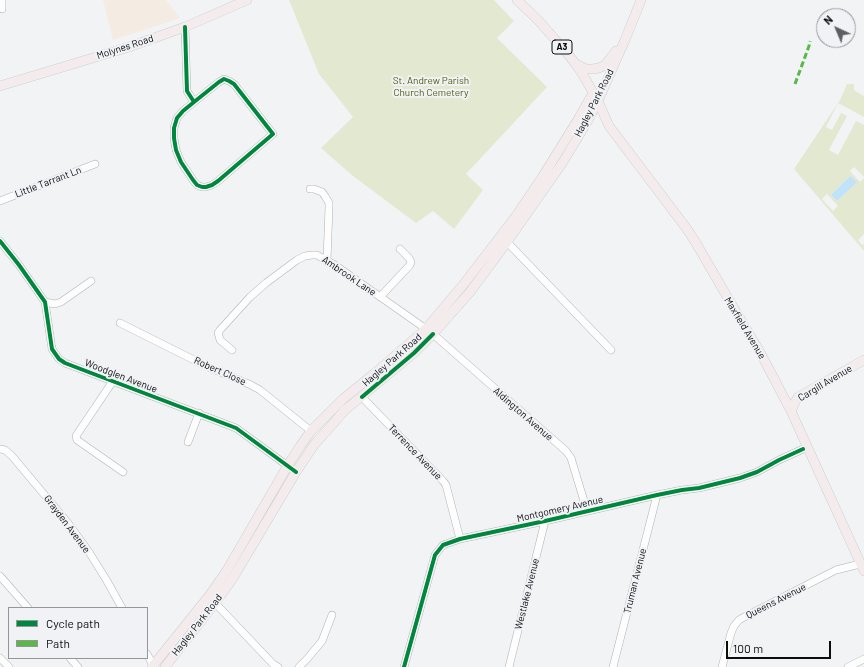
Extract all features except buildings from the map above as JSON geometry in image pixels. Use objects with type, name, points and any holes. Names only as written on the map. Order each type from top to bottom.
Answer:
[{"type":"main road","name":"Molynes Road","points":[[0,86],[128,47],[185,27],[247,0]]},
{"type":"main road","name":"A3","points":[[517,0],[538,20],[566,52],[583,75],[595,97]]},
{"type":"main road","name":"Hagley Park Road","points":[[152,666],[209,596],[226,572],[288,465],[311,431],[343,399],[429,332],[470,292],[507,242],[561,165],[586,124],[595,97],[625,40],[641,0]]},
{"type":"main road","points":[[575,64],[586,69],[599,68],[604,65],[625,40]]},
{"type":"main road","name":"Hagley Park Road","points":[[165,667],[233,578],[306,455],[345,410],[414,353],[516,216],[544,176],[579,118],[595,97]]},
{"type":"main road","name":"Maxfield Avenue","points":[[595,97],[609,126],[687,229],[760,352],[791,411],[863,566]]},
{"type":"main road","name":"Cargill Avenue","points":[[791,411],[798,397],[864,360]]},
{"type":"street","points":[[2,0],[2,8]]},
{"type":"street","points":[[185,27],[186,86],[187,91],[194,102]]},
{"type":"street","points":[[224,79],[229,81],[234,84],[273,134],[218,181],[206,187],[202,187],[193,180],[181,162],[176,150],[174,138],[174,128],[177,118],[194,102],[224,79]]},
{"type":"street","name":"Little Tarrant Ln","points":[[0,200],[95,164]]},
{"type":"street","points":[[310,188],[322,192],[329,203],[327,260]]},
{"type":"street","name":"Woodglen Avenue","points":[[0,241],[45,302],[52,349],[59,359],[65,363],[236,428],[296,472]]},
{"type":"street","points":[[507,242],[611,350]]},
{"type":"street","points":[[380,297],[410,265],[411,262],[409,258],[400,249]]},
{"type":"street","name":"Ambrook Lane","points":[[232,350],[220,340],[218,333],[220,330],[250,297],[277,274],[297,260],[305,256],[312,255],[317,255],[327,260],[429,332]]},
{"type":"street","points":[[45,302],[55,304],[61,302],[91,281]]},
{"type":"street","name":"Robert Close","points":[[120,324],[260,390],[311,431]]},
{"type":"street","name":"Aldington Avenue","points":[[429,332],[566,451],[571,458],[587,511]]},
{"type":"street","points":[[112,381],[76,436],[77,440],[123,472]]},
{"type":"street","name":"Terrence Avenue","points":[[362,396],[446,485],[460,539]]},
{"type":"street","points":[[188,442],[199,413]]},
{"type":"street","name":"Grayden Avenue","points":[[0,449],[5,450],[12,456],[68,523],[89,552],[121,607]]},
{"type":"street","name":"Montgomery Avenue","points":[[404,667],[435,555],[443,545],[460,539],[546,521],[657,494],[699,488],[740,478],[757,472],[803,449]]},
{"type":"street","name":"Truman Avenue","points":[[612,667],[657,494]]},
{"type":"street","name":"Westlake Avenue","points":[[509,667],[546,521]]},
{"type":"street","name":"Queens Avenue","points":[[722,667],[731,633],[739,620],[836,570],[863,566]]},
{"type":"street","points":[[0,576],[27,607]]},
{"type":"street","points":[[215,603],[273,664],[278,667]]},
{"type":"street","points":[[299,667],[322,641],[332,614]]},
{"type":"street","points":[[148,656],[152,666]]},
{"type":"street","points":[[0,659],[9,667]]},
{"type":"street","points":[[71,659],[78,667]]},
{"type":"street","points":[[848,667],[864,659]]},
{"type":"shaded area","points":[[103,0],[166,0],[180,18],[113,40]]},
{"type":"green space","name":"St. Andrew Parish Church Cemetery","points":[[289,0],[494,0],[514,21],[497,38],[547,87],[466,174],[483,190],[454,229],[433,211],[416,223],[353,176],[321,148],[353,117],[319,74]]},
{"type":"green space","points":[[847,84],[854,84],[854,90],[864,96],[864,117],[838,103]]},
{"type":"green space","points":[[838,103],[826,127],[832,130],[841,113],[847,116],[829,150],[838,155],[856,121],[864,125],[864,177],[854,167],[850,171],[860,182],[864,178],[864,234],[858,240],[862,245],[864,244],[864,251],[794,169]],"holes":[[[850,176],[856,182],[837,201],[831,195]],[[827,194],[838,206],[833,211],[822,199]]]},
{"type":"water","points":[[850,176],[857,182],[837,201],[831,195]]},
{"type":"marked path","points":[[795,84],[810,41]]},
{"type":"cycle path","points":[[185,27],[187,91],[194,102],[219,82],[224,79],[229,81],[234,84],[273,134],[218,181],[206,187],[197,185],[181,162],[176,150],[174,138],[174,128],[177,118],[194,102]]},
{"type":"cycle path","points":[[0,241],[45,302],[52,349],[59,359],[65,363],[236,428],[296,472]]},
{"type":"cycle path","points":[[362,397],[414,353],[433,334]]},
{"type":"cycle path","points":[[404,667],[435,555],[443,545],[460,539],[740,478],[757,472],[803,449]]}]
